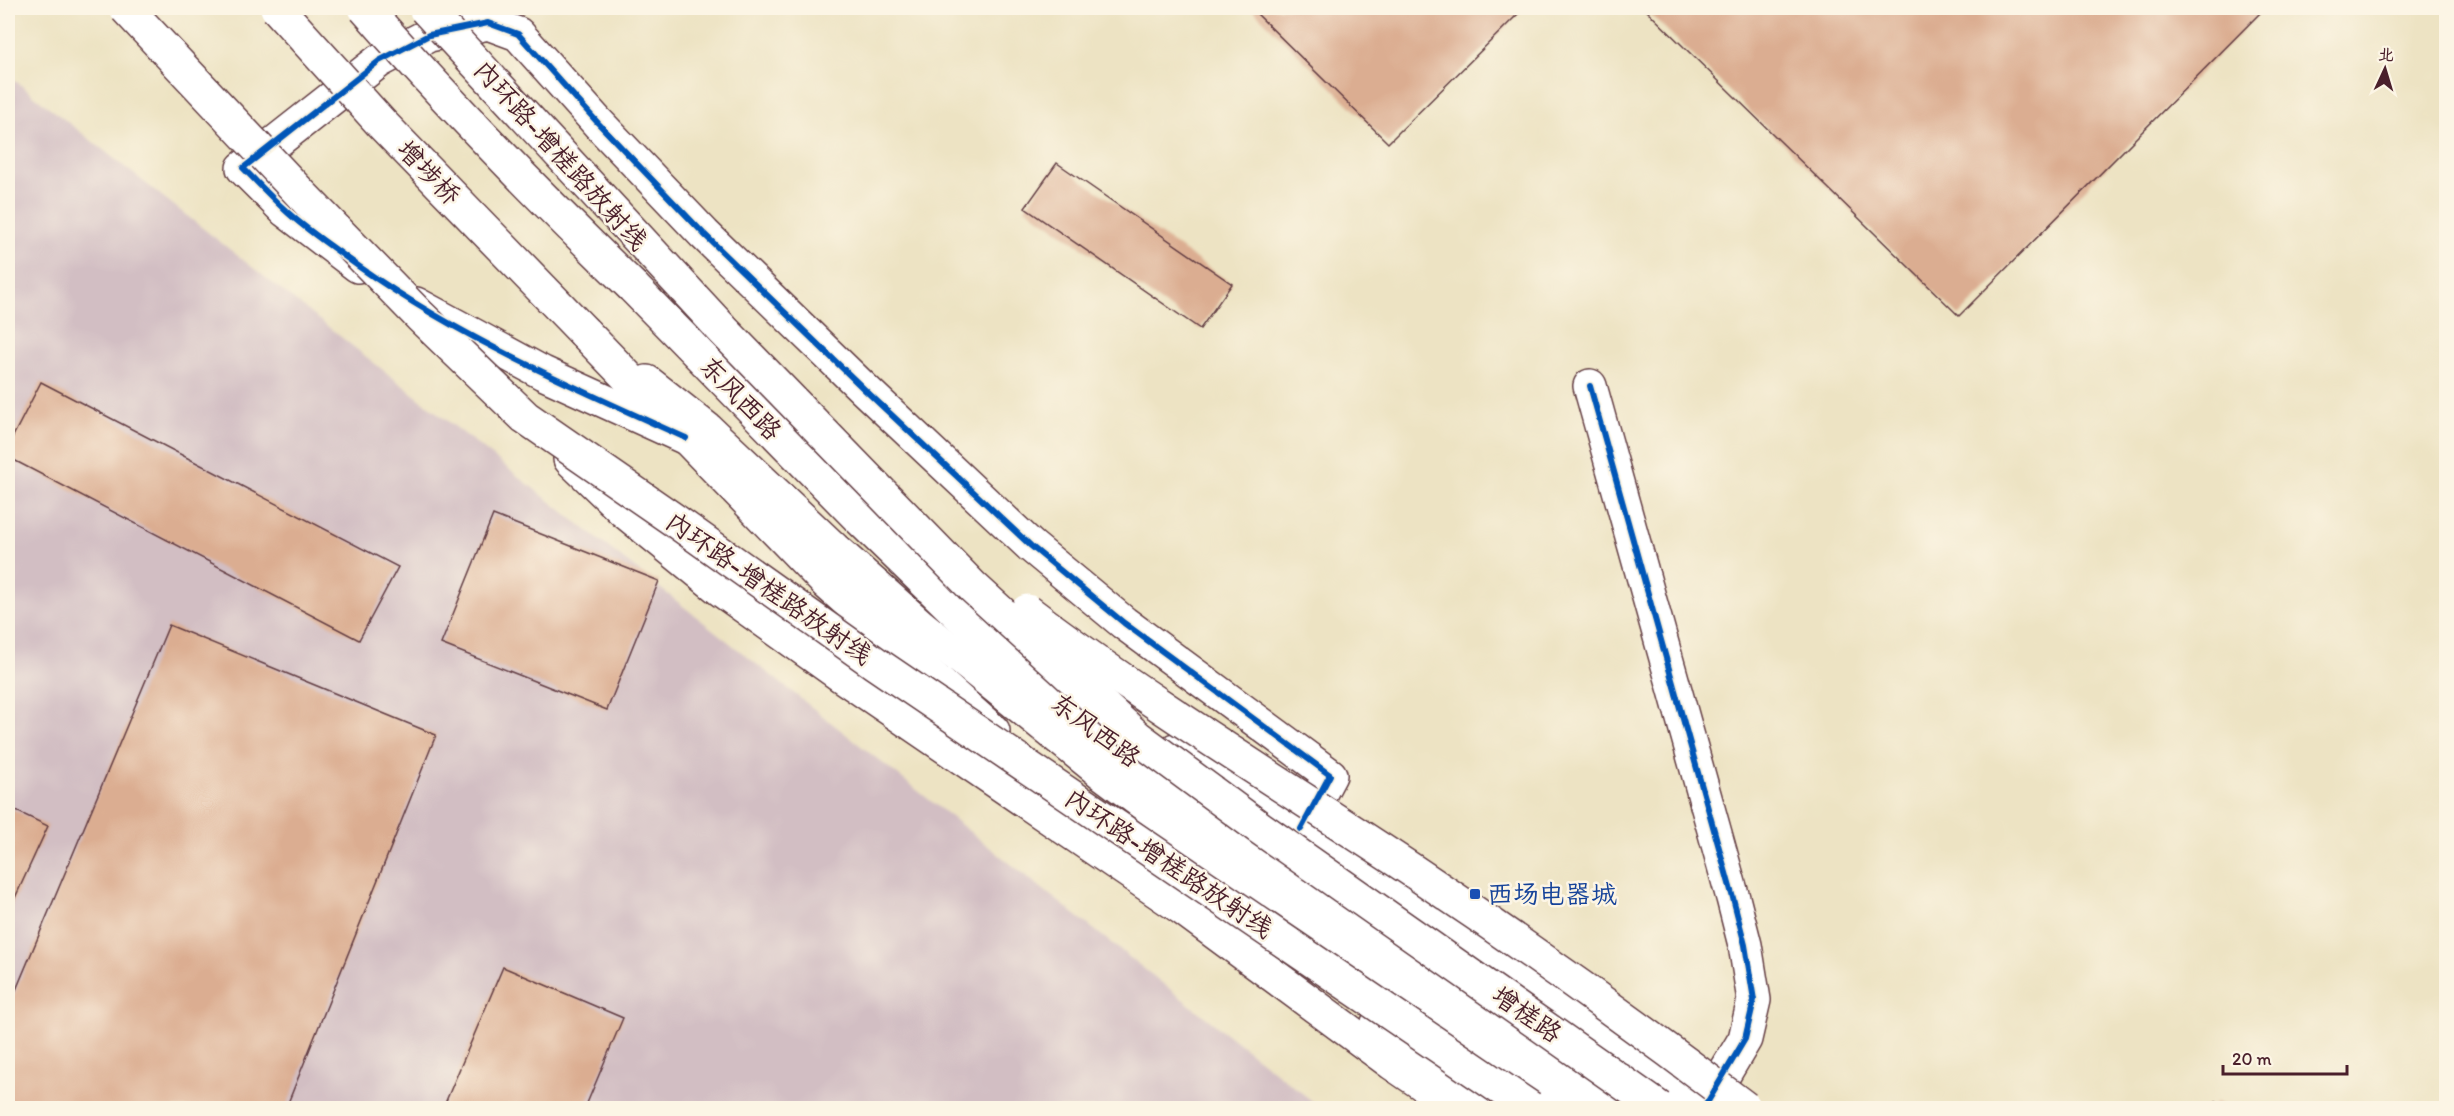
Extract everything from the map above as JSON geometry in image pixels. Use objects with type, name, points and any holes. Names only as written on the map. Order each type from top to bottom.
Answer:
[{"type":"main road","name":"内环路-增槎路放射线","points":[[126,8],[388,284],[525,417],[1490,1094]]},
{"type":"main road","name":"增埗桥","points":[[277,8],[382,124],[584,332]]},
{"type":"main road","name":"东风西路","points":[[365,8],[426,77],[536,193],[633,287],[859,518],[957,613],[1036,684],[1596,1106]]},
{"type":"main road","name":"内环路-增槎路放射线","points":[[425,8],[716,323],[973,587],[1137,737],[1260,828],[1395,921]]},
{"type":"main road","points":[[686,438],[543,373],[433,315],[372,276],[286,211],[243,168],[379,61],[429,35],[488,23],[518,34],[598,123],[704,234],[1031,546],[1124,623],[1330,775],[1301,829]]},
{"type":"main road","points":[[584,332],[827,583],[976,715],[1025,762],[1490,1094],[1528,1108]]},
{"type":"main road","points":[[584,332],[708,430],[834,549],[921,626],[1092,765],[1253,885],[1488,1046],[1596,1106],[1662,1108]]},
{"type":"main road","points":[[1590,386],[1733,898],[1745,945],[1754,1000],[1745,1039],[1704,1108]]},
{"type":"main road","points":[[525,417],[624,511],[720,589],[842,676],[1182,908],[1392,1063],[1458,1108]]},
{"type":"main road","points":[[920,531],[1114,676],[1412,871],[1648,1034],[1745,1108]]},
{"type":"main road","points":[[1036,684],[1160,741],[1301,829],[1511,974],[1694,1108]]},
{"type":"main road","name":"增槎路","points":[[1395,921],[1662,1108]]},
{"type":"main road","points":[[1488,1046],[1528,1108]]},
{"type":"shaded area","points":[[8,75],[1321,1108],[8,1108]]},
{"type":"building","points":[[1251,8],[1524,8],[1388,143]]},
{"type":"building","points":[[1644,8],[2265,8],[1959,316]]},
{"type":"building","points":[[1057,163],[1232,284],[1200,329],[1025,208]]},
{"type":"building","points":[[41,382],[398,567],[359,640],[8,457],[8,446]]},
{"type":"building","points":[[493,515],[659,581],[607,710],[441,644]]},
{"type":"building","points":[[169,625],[436,735],[286,1108],[8,1108],[8,1009]]},
{"type":"building","points":[[8,807],[48,826],[8,913]]},
{"type":"building","points":[[503,967],[623,1018],[585,1108],[443,1108]]},
{"type":"building","points":[[2216,1101],[2230,1108],[2213,1108]]},
{"type":"cycle path","points":[[686,438],[509,356],[424,309],[306,228],[243,168],[379,61],[429,35],[488,23],[518,34],[598,123],[704,234],[1031,546],[1124,623],[1330,775],[1301,829]]},
{"type":"cycle path","points":[[1590,386],[1733,898],[1745,945],[1754,1000],[1745,1039],[1704,1108]]},
{"type":"place","name":"西场电器城","points":[[1475,894]]}]
